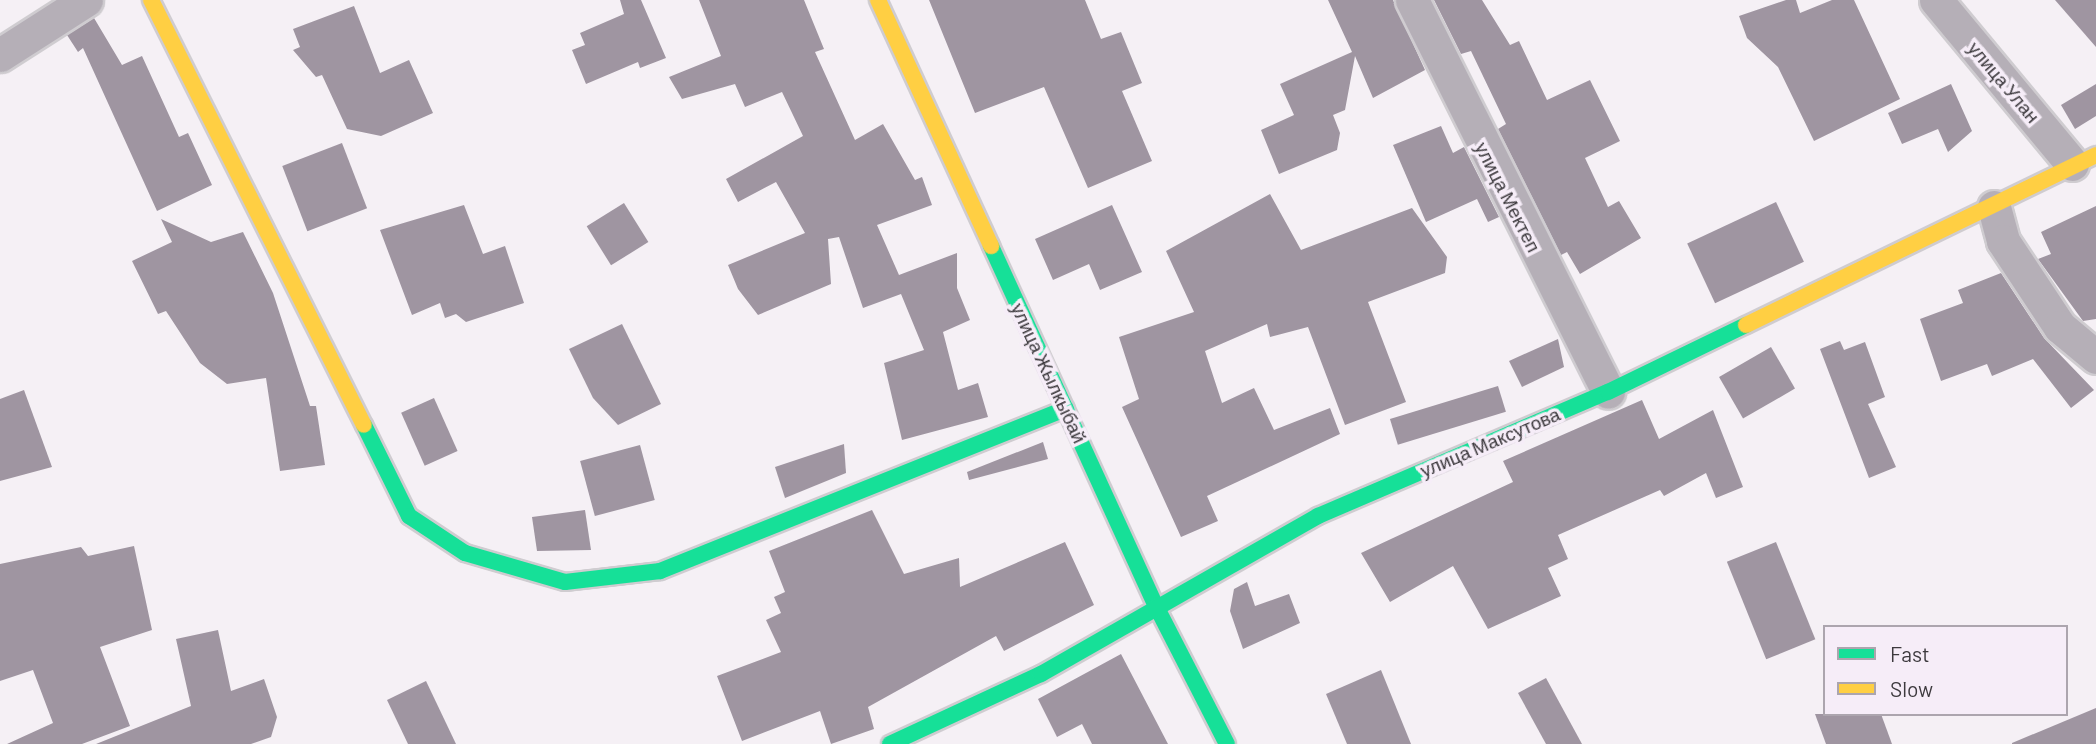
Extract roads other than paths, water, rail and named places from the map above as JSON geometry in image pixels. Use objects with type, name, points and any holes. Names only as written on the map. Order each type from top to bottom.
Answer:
[{"type":"street","points":[[0,55],[86,0]]},
{"type":"street","points":[[151,0],[409,516],[465,553],[565,582],[660,571],[1066,409]]},
{"type":"street","name":"улица Жылкыбай","points":[[878,0],[1156,606],[1227,744]]},
{"type":"street","name":"улица Мектеп","points":[[1412,0],[1608,392]]},
{"type":"street","name":"улица Улан","points":[[1936,0],[2084,160]]},
{"type":"street","name":"улица Максутова","points":[[890,744],[1041,674],[1318,516],[1608,392],[1885,252],[1994,207],[2084,160]]},
{"type":"street","points":[[1994,207],[2003,241],[2060,327],[2096,357]]}]
